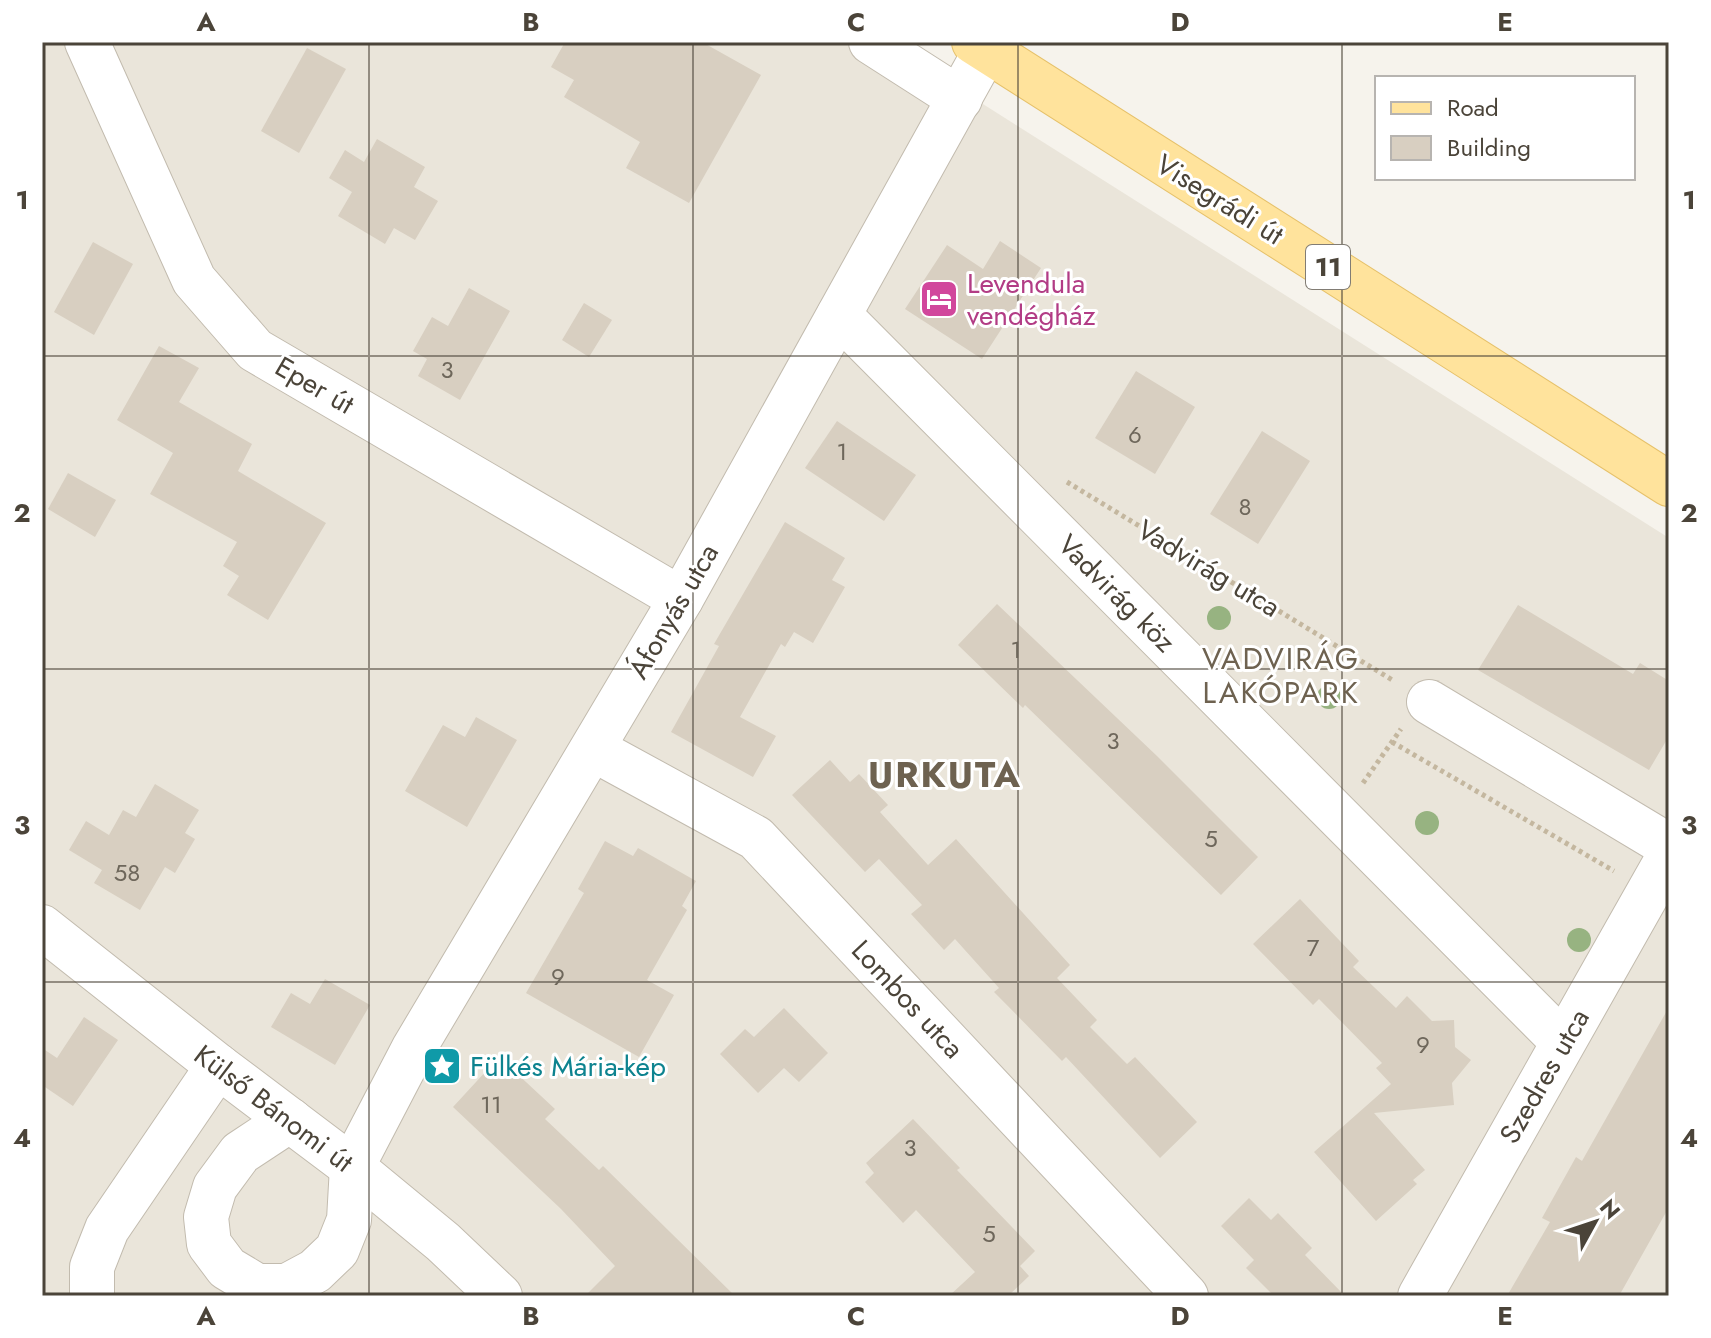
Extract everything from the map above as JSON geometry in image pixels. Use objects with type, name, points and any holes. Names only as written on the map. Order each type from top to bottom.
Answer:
[{"type":"main road","name":"Visegrádi út","points":[[980,46],[1669,484]]},
{"type":"street","name":"Eper út","points":[[87,42],[194,280],[255,350],[681,599]]},
{"type":"street","points":[[871,42],[960,99]]},
{"type":"street","name":"Áfonyás utca","points":[[352,1167],[414,1048],[681,599],[960,99],[980,46]]},
{"type":"street","name":"Vadvirág köz","points":[[839,315],[1563,1042]]},
{"type":"street","points":[[1429,702],[1669,846]]},
{"type":"street","name":"Lombos utca","points":[[593,749],[756,838],[1186,1296]]},
{"type":"street","name":"Szedres utca","points":[[1420,1296],[1659,874]]},
{"type":"street","name":"Külső Bánomi út","points":[[42,927],[352,1167],[443,1242],[500,1296]]},
{"type":"street","points":[[92,1296],[92,1267],[107,1229],[218,1066]]},
{"type":"street","points":[[290,1120],[240,1153],[215,1187],[206,1217],[209,1244],[227,1268],[257,1286],[287,1286],[315,1271],[337,1250],[349,1220],[352,1167]]},
{"type":"path","name":"Vadvirág utca","points":[[1063,479],[1429,702]]},
{"type":"path","points":[[1340,816],[1416,707],[1429,702]]},
{"type":"path","points":[[1392,742],[1659,874]]},
{"type":"shaded area","points":[[42,42],[885,42],[1669,538],[1669,1296],[42,1296]]},
{"type":"building","points":[[565,42],[702,42],[761,75],[689,203],[626,168],[640,142],[564,97],[574,80],[551,67]]},
{"type":"building","points":[[307,48],[346,69],[299,153],[261,131]]},
{"type":"building","points":[[377,139],[425,167],[414,187],[438,201],[415,240],[394,228],[385,244],[338,216],[352,192],[329,178],[345,150],[364,162]]},
{"type":"building","points":[[1000,241],[1041,268],[982,359],[905,309],[947,245],[983,269]]},
{"type":"building","points":[[93,242],[133,264],[94,335],[54,312]]},
{"type":"building","points":[[469,288],[510,311],[460,400],[418,376],[427,359],[413,351],[432,317],[448,326]]},
{"type":"building","points":[[584,303],[612,320],[589,357],[562,340]]},
{"type":"building","points":[[159,346],[199,368],[179,402],[252,444],[238,471],[326,523],[268,620],[227,595],[239,576],[223,566],[237,542],[150,494],[173,453],[117,420]]},
{"type":"building","points":[[1136,371],[1195,407],[1155,474],[1095,438]]},
{"type":"building","points":[[837,421],[916,475],[884,521],[805,468]]},
{"type":"building","points":[[1262,431],[1310,461],[1258,544],[1210,514]]},
{"type":"building","points":[[68,473],[116,500],[95,537],[48,509]]},
{"type":"building","points":[[785,522],[845,558],[832,580],[845,587],[813,643],[794,632],[785,647],[781,644],[740,717],[776,736],[753,777],[671,732],[719,646],[714,644]]},
{"type":"building","points":[[997,604],[1258,857],[1221,895],[1025,705],[1023,708],[958,645]]},
{"type":"building","points":[[1518,605],[1633,674],[1640,663],[1669,681],[1669,736],[1649,770],[1478,670]]},
{"type":"building","points":[[476,717],[517,740],[467,827],[405,791],[443,725],[465,737]]},
{"type":"building","points":[[830,760],[850,782],[859,774],[888,805],[880,812],[928,865],[956,839],[1070,965],[1057,978],[1097,1020],[1090,1027],[1127,1064],[1135,1057],[1197,1122],[1160,1158],[1066,1057],[1062,1061],[994,992],[999,988],[955,939],[944,950],[911,914],[922,905],[879,859],[865,872],[792,795]]},
{"type":"building","points":[[155,784],[199,810],[185,833],[195,839],[175,873],[165,867],[140,910],[94,883],[102,870],[69,850],[86,821],[109,835],[123,810],[136,817]]},
{"type":"building","points":[[605,841],[633,856],[638,848],[696,881],[682,906],[687,910],[647,980],[674,995],[639,1057],[526,993],[584,893],[578,889]]},
{"type":"building","points":[[1300,899],[1359,961],[1353,967],[1396,1008],[1407,996],[1432,1021],[1454,1020],[1455,1047],[1471,1060],[1452,1083],[1454,1105],[1374,1113],[1425,1170],[1413,1180],[1417,1184],[1376,1221],[1314,1152],[1391,1084],[1376,1068],[1382,1063],[1319,999],[1313,1005],[1253,944]]},
{"type":"building","points":[[325,979],[370,1005],[335,1065],[271,1027],[291,993],[310,1004]]},
{"type":"building","points":[[1669,1007],[1669,1207],[1619,1296],[1507,1296],[1550,1222],[1542,1218],[1576,1157],[1582,1161]]},
{"type":"building","points":[[784,1008],[828,1053],[799,1082],[784,1068],[758,1093],[720,1054],[745,1029],[754,1037]]},
{"type":"building","points":[[84,1017],[118,1040],[73,1106],[42,1085],[42,1048],[57,1058]]},
{"type":"building","points":[[499,1057],[555,1109],[545,1119],[599,1170],[603,1166],[735,1296],[585,1296],[615,1266],[561,1209],[453,1107]]},
{"type":"building","points":[[913,1119],[1035,1251],[1020,1266],[1029,1276],[1008,1296],[949,1296],[975,1272],[916,1210],[903,1223],[865,1182],[874,1173],[866,1163]]},
{"type":"building","points":[[1249,1198],[1271,1220],[1278,1213],[1312,1248],[1305,1255],[1345,1296],[1274,1296],[1246,1268],[1254,1260],[1221,1226]]},
{"type":"place","name":"Levendula vendégház","points":[[939,299]]},
{"type":"place","name":"Fülkés Mária-kép","points":[[442,1066]]},
{"type":"district","name":"VADVIRÁG LAKÓPARK","points":[[1281,676]]},
{"type":"district","name":"URKUTA","points":[[945,774]]}]
